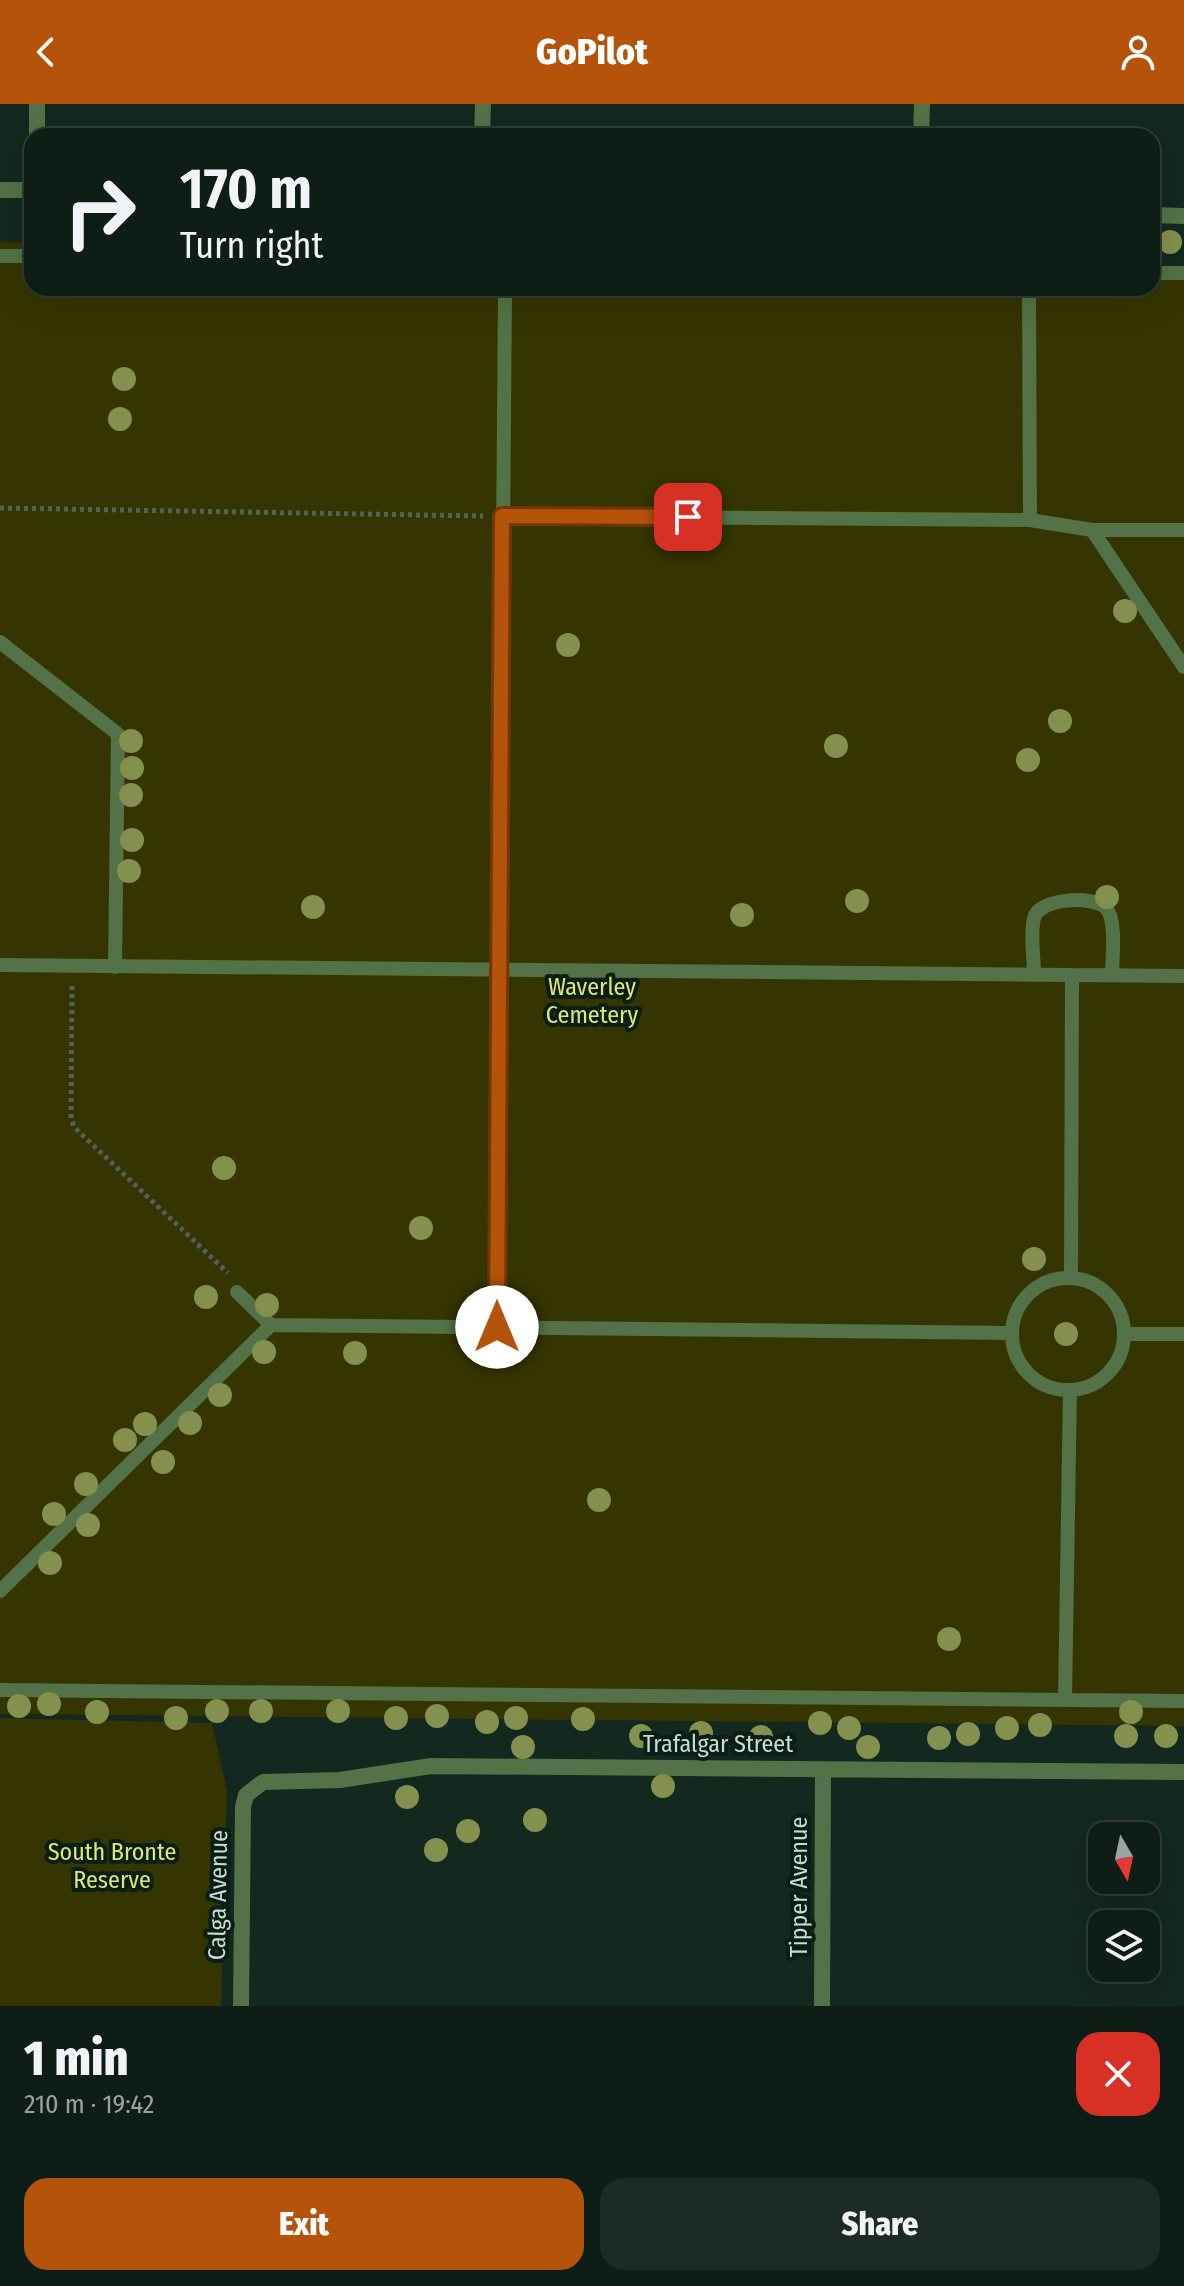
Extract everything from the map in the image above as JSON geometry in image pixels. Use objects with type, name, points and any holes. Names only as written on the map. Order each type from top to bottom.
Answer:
[{"type":"street","points":[[37,104],[37,128]]},
{"type":"street","points":[[482,128],[483,104]]},
{"type":"street","points":[[921,128],[922,104]]},
{"type":"street","points":[[0,190],[24,190]]},
{"type":"street","points":[[1160,215],[1184,216]]},
{"type":"street","name":"Trafalgar Street","points":[[254,1787],[274,1780],[340,1780],[431,1766],[1184,1772]]},
{"type":"street","name":"Tipper Avenue","points":[[822,2006],[823,1769]]},
{"type":"street","name":"Calga Avenue","points":[[241,2006],[243,1807],[246,1795],[254,1787]]},
{"type":"lane","points":[[0,256],[24,256]]},
{"type":"lane","points":[[1160,273],[1184,273]]},
{"type":"lane","points":[[497,1327],[505,296]]},
{"type":"lane","points":[[1029,296],[1030,520]]},
{"type":"lane","points":[[502,516],[1030,520],[1092,530],[1184,530]]},
{"type":"lane","points":[[1092,530],[1184,667]]},
{"type":"lane","points":[[0,642],[118,734],[115,967]]},
{"type":"lane","points":[[1034,975],[1034,916],[1053,901],[1095,902],[1106,908],[1112,921],[1112,975]]},
{"type":"lane","points":[[0,965],[1184,976]]},
{"type":"lane","points":[[1071,1278],[1072,975]]},
{"type":"lane","points":[[1071,1278],[1087,1281],[1109,1295],[1118,1309],[1124,1334],[1121,1350],[1108,1372],[1095,1383],[1070,1390],[1052,1387],[1029,1374],[1018,1359],[1012,1333],[1018,1307],[1030,1293],[1045,1283],[1071,1278]]},
{"type":"lane","points":[[237,1292],[271,1325],[1012,1333]]},
{"type":"lane","points":[[0,1591],[271,1325]]},
{"type":"lane","points":[[1124,1334],[1184,1334]]},
{"type":"lane","points":[[1065,1700],[1070,1390]]},
{"type":"lane","points":[[0,1690],[1184,1701]]},
{"type":"path","points":[[0,508],[502,516]]},
{"type":"path","points":[[72,965],[71,1118],[74,1127],[226,1269]]},
{"type":"green space","name":"Waverley Cemetery","points":[[0,242],[24,243],[24,296],[1160,296],[1160,266],[1184,266],[1184,1726],[0,1714]]},
{"type":"green space","name":"South Bronte Reserve","points":[[0,1718],[212,1723],[227,1791],[221,2006],[0,2006]]},
{"type":"route","points":[[497,1327],[502,516],[688,517]]}]
